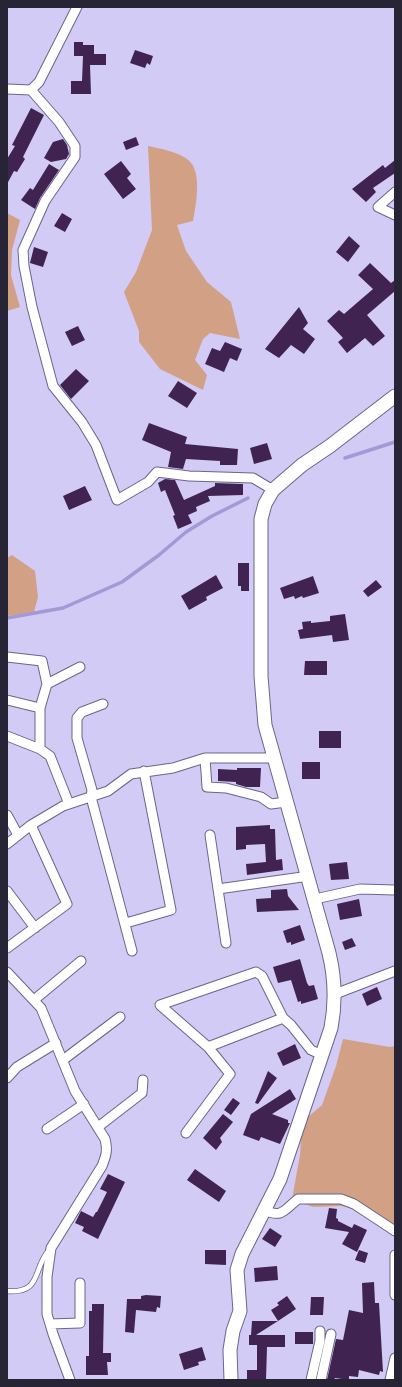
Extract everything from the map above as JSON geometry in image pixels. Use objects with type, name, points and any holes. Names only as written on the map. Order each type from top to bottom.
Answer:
[{"type":"street","points":[[32,90],[38,82],[77,7]]},
{"type":"street","points":[[7,89],[32,90],[59,122],[75,146],[75,157],[45,201],[23,250],[24,266],[32,307],[53,386],[82,422],[96,445],[117,500],[148,482],[157,472],[189,476],[253,478],[273,490]]},
{"type":"street","points":[[395,192],[378,207],[395,215]]},
{"type":"street","points":[[231,1380],[230,1350],[233,1331],[240,1311],[237,1270],[242,1254],[280,1178],[322,1055],[334,1011],[335,994],[334,975],[315,899],[273,758],[262,704],[261,519],[265,504],[273,490],[302,465],[330,446],[395,396]]},
{"type":"street","points":[[7,657],[42,661],[47,684],[40,708],[40,749]]},
{"type":"street","points":[[47,684],[80,667]]},
{"type":"street","points":[[7,700],[40,708]]},
{"type":"street","points":[[103,704],[82,712],[77,718],[77,738],[92,790],[91,797],[126,923],[132,951]]},
{"type":"street","points":[[7,736],[40,749],[50,756],[69,804]]},
{"type":"street","points":[[7,844],[31,826],[69,804],[108,791],[131,774],[173,768],[205,758],[273,758]]},
{"type":"street","points":[[205,758],[207,787],[226,788],[247,793],[261,797],[271,804],[286,802]]},
{"type":"street","points":[[126,923],[171,910],[144,771]]},
{"type":"street","points":[[7,815],[18,835]]},
{"type":"street","points":[[7,948],[67,904],[31,826]]},
{"type":"street","points":[[210,835],[226,943]]},
{"type":"street","points":[[218,889],[309,876]]},
{"type":"street","points":[[315,899],[360,889],[395,890]]},
{"type":"street","points":[[7,891],[35,928]]},
{"type":"street","points":[[34,1000],[81,961]]},
{"type":"street","points":[[335,994],[395,971]]},
{"type":"street","points":[[186,1133],[230,1074],[208,1047],[160,1005],[256,972],[262,976],[283,1018],[291,1025],[310,1050],[322,1055]]},
{"type":"street","points":[[8,975],[41,1008],[75,1091],[105,1139],[107,1147],[106,1156],[51,1248],[47,1277],[48,1314],[50,1324],[70,1380]]},
{"type":"street","points":[[63,1060],[120,1017]]},
{"type":"street","points":[[208,1047],[283,1018]]},
{"type":"street","points":[[7,1078],[17,1066],[56,1043]]},
{"type":"street","points":[[98,1127],[142,1093],[143,1080]]},
{"type":"street","points":[[46,1129],[84,1104]]},
{"type":"street","points":[[263,1210],[275,1215],[280,1214],[298,1199],[341,1199],[364,1209],[395,1231]]},
{"type":"street","points":[[395,1255],[395,1295]]},
{"type":"street","points":[[50,1324],[80,1323],[80,1283]]},
{"type":"street","points":[[311,1380],[320,1341],[320,1331]]},
{"type":"street","points":[[321,1380],[331,1334]]},
{"type":"street","points":[[390,1380],[395,1358]]},
{"type":"lane","points":[[7,1291],[17,1292],[28,1289],[32,1285],[43,1257],[51,1248]]},
{"type":"shaded area","points":[[148,146],[178,154],[192,164],[197,179],[196,206],[193,221],[177,225],[186,251],[207,282],[231,302],[240,339],[210,333],[203,339],[195,360],[207,375],[203,390],[160,369],[139,342],[139,331],[124,292],[136,272],[152,230]]},
{"type":"shaded area","points":[[7,213],[20,220],[12,250],[11,275],[20,307],[7,311]]},
{"type":"shaded area","points":[[12,555],[35,571],[38,597],[34,612],[7,616],[7,558]]},
{"type":"shaded area","points":[[343,1039],[390,1047],[395,1046],[395,1230],[371,1212],[341,1206],[313,1207],[292,1199],[300,1155],[302,1122],[322,1105],[336,1066]]},
{"type":"building","points":[[74,42],[83,42],[83,45],[94,45],[94,54],[106,54],[106,65],[90,65],[91,94],[71,94],[71,81],[82,81],[83,56],[74,56]]},
{"type":"building","points":[[135,50],[153,56],[150,65],[147,63],[145,68],[130,63]]},
{"type":"building","points":[[31,108],[44,115],[23,157],[25,159],[17,172],[14,171],[7,184],[7,159],[15,146],[12,145]]},
{"type":"building","points":[[136,137],[139,145],[126,150],[123,142]]},
{"type":"building","points":[[63,139],[67,145],[69,154],[66,159],[51,162],[44,158],[53,142]]},
{"type":"building","points":[[395,160],[395,173],[373,188],[376,192],[366,202],[352,189],[383,165],[385,168]]},
{"type":"building","points":[[121,161],[131,174],[127,178],[136,189],[123,199],[104,174]]},
{"type":"building","points":[[49,164],[59,170],[40,198],[35,209],[21,200],[30,188],[33,190]]},
{"type":"building","points":[[62,213],[72,219],[65,232],[54,226]]},
{"type":"building","points":[[349,236],[360,246],[348,262],[336,252]]},
{"type":"building","points":[[34,247],[48,252],[43,267],[30,263]]},
{"type":"building","points":[[370,263],[391,283],[395,280],[395,291],[367,315],[385,336],[373,346],[365,338],[347,353],[338,342],[343,338],[327,321],[339,310],[344,314],[373,289],[358,275]]},
{"type":"building","points":[[299,307],[308,323],[303,329],[315,339],[304,354],[291,345],[279,358],[265,349]]},
{"type":"building","points":[[78,326],[85,340],[72,346],[65,332]]},
{"type":"building","points":[[225,342],[242,349],[237,361],[230,358],[224,372],[205,364],[212,348],[220,351]]},
{"type":"building","points":[[76,369],[89,381],[71,399],[60,385]]},
{"type":"building","points":[[178,381],[197,393],[187,408],[168,396]]},
{"type":"building","points":[[149,423],[187,437],[185,444],[238,449],[237,465],[220,465],[220,461],[186,459],[183,469],[168,467],[171,452],[142,440]]},
{"type":"building","points":[[267,443],[272,459],[254,464],[250,448]]},
{"type":"building","points":[[165,479],[175,480],[184,500],[215,486],[215,483],[243,484],[243,495],[208,496],[210,501],[196,507],[197,511],[188,515],[192,523],[178,529],[173,516],[175,515],[165,490],[161,492],[158,483]]},
{"type":"building","points":[[85,486],[92,500],[69,510],[63,496]]},
{"type":"building","points":[[238,563],[249,563],[249,591],[241,591],[241,586],[238,586]]},
{"type":"building","points":[[216,575],[223,588],[206,597],[207,600],[189,610],[181,596]]},
{"type":"building","points":[[313,576],[319,593],[303,598],[302,596],[295,599],[294,596],[284,599],[280,588]]},
{"type":"building","points":[[376,580],[382,587],[368,597],[363,591]]},
{"type":"building","points":[[345,614],[349,640],[333,642],[332,635],[300,639],[298,630],[303,629],[302,622],[311,621],[311,623],[330,621],[330,616]]},
{"type":"building","points":[[305,661],[327,661],[327,675],[304,675]]},
{"type":"building","points":[[319,731],[341,731],[341,748],[319,748]]},
{"type":"building","points":[[302,762],[320,762],[320,779],[302,779]]},
{"type":"building","points":[[237,768],[261,768],[260,787],[246,787],[236,784],[236,782],[218,781],[218,769],[237,770]]},
{"type":"building","points":[[270,825],[270,829],[275,829],[276,860],[282,859],[283,870],[247,875],[246,864],[266,862],[265,844],[246,845],[246,849],[236,850],[236,827]]},
{"type":"building","points":[[347,862],[349,879],[331,880],[329,864]]},
{"type":"building","points":[[287,889],[288,896],[299,910],[257,912],[256,899],[271,898],[271,890]]},
{"type":"building","points":[[359,899],[362,916],[340,920],[337,904]]},
{"type":"building","points":[[300,925],[305,940],[291,945],[291,942],[287,943],[283,931]]},
{"type":"building","points":[[352,938],[356,946],[345,950],[342,942]]},
{"type":"building","points":[[300,959],[307,983],[309,986],[314,985],[318,999],[301,1004],[301,1001],[298,1002],[291,980],[278,983],[273,967]]},
{"type":"building","points":[[377,987],[382,999],[367,1006],[362,994]]},
{"type":"building","points":[[295,1044],[301,1058],[283,1066],[277,1053]]},
{"type":"building","points":[[268,1071],[277,1078],[258,1104],[255,1103]]},
{"type":"building","points":[[290,1089],[296,1099],[272,1114],[288,1120],[288,1123],[290,1123],[280,1144],[261,1137],[259,1141],[243,1135],[251,1114]]},
{"type":"building","points":[[233,1098],[240,1103],[231,1115],[224,1110]]},
{"type":"building","points":[[223,1114],[233,1122],[220,1138],[222,1142],[216,1150],[203,1138]]},
{"type":"building","points":[[195,1169],[226,1191],[219,1202],[187,1180]]},
{"type":"building","points":[[108,1174],[125,1182],[98,1239],[82,1231],[84,1227],[75,1223],[81,1211],[93,1217],[97,1212],[107,1192],[100,1189]]},
{"type":"building","points":[[329,1208],[337,1209],[336,1218],[338,1221],[352,1228],[354,1224],[367,1230],[357,1252],[342,1244],[349,1232],[325,1228]]},
{"type":"building","points":[[270,1228],[282,1236],[275,1247],[262,1239]]},
{"type":"building","points":[[205,1250],[226,1250],[226,1265],[205,1264]]},
{"type":"building","points":[[359,1250],[368,1253],[365,1263],[355,1260]]},
{"type":"building","points":[[277,1266],[278,1280],[255,1282],[254,1268]]},
{"type":"building","points":[[374,1282],[375,1303],[379,1303],[383,1372],[380,1371],[379,1375],[359,1370],[358,1377],[349,1376],[349,1380],[335,1378],[334,1380],[327,1380],[336,1339],[343,1340],[349,1310],[363,1313],[362,1283]]},
{"type":"building","points":[[141,1296],[161,1296],[160,1308],[157,1307],[156,1312],[136,1310],[134,1333],[125,1332],[127,1299],[141,1299]]},
{"type":"building","points":[[287,1296],[296,1309],[278,1321],[271,1310],[279,1305],[277,1303]]},
{"type":"building","points":[[311,1297],[324,1297],[323,1315],[310,1315]]},
{"type":"building","points":[[92,1304],[104,1304],[103,1353],[111,1353],[111,1362],[107,1362],[108,1375],[86,1375],[86,1356],[89,1356],[89,1311],[92,1311]]},
{"type":"building","points":[[252,1321],[278,1321],[256,1335],[285,1335],[285,1347],[267,1347],[266,1380],[247,1380],[247,1370],[257,1370],[257,1345],[249,1345],[249,1335],[251,1335]]},
{"type":"building","points":[[295,1332],[313,1332],[313,1344],[295,1344]]},
{"type":"building","points":[[202,1347],[206,1360],[198,1362],[199,1365],[184,1370],[179,1354]]},
{"type":"waterway","points":[[345,458],[395,442]]},
{"type":"waterway","points":[[7,618],[63,608],[122,582],[159,555],[186,532],[212,516],[248,498]]}]
